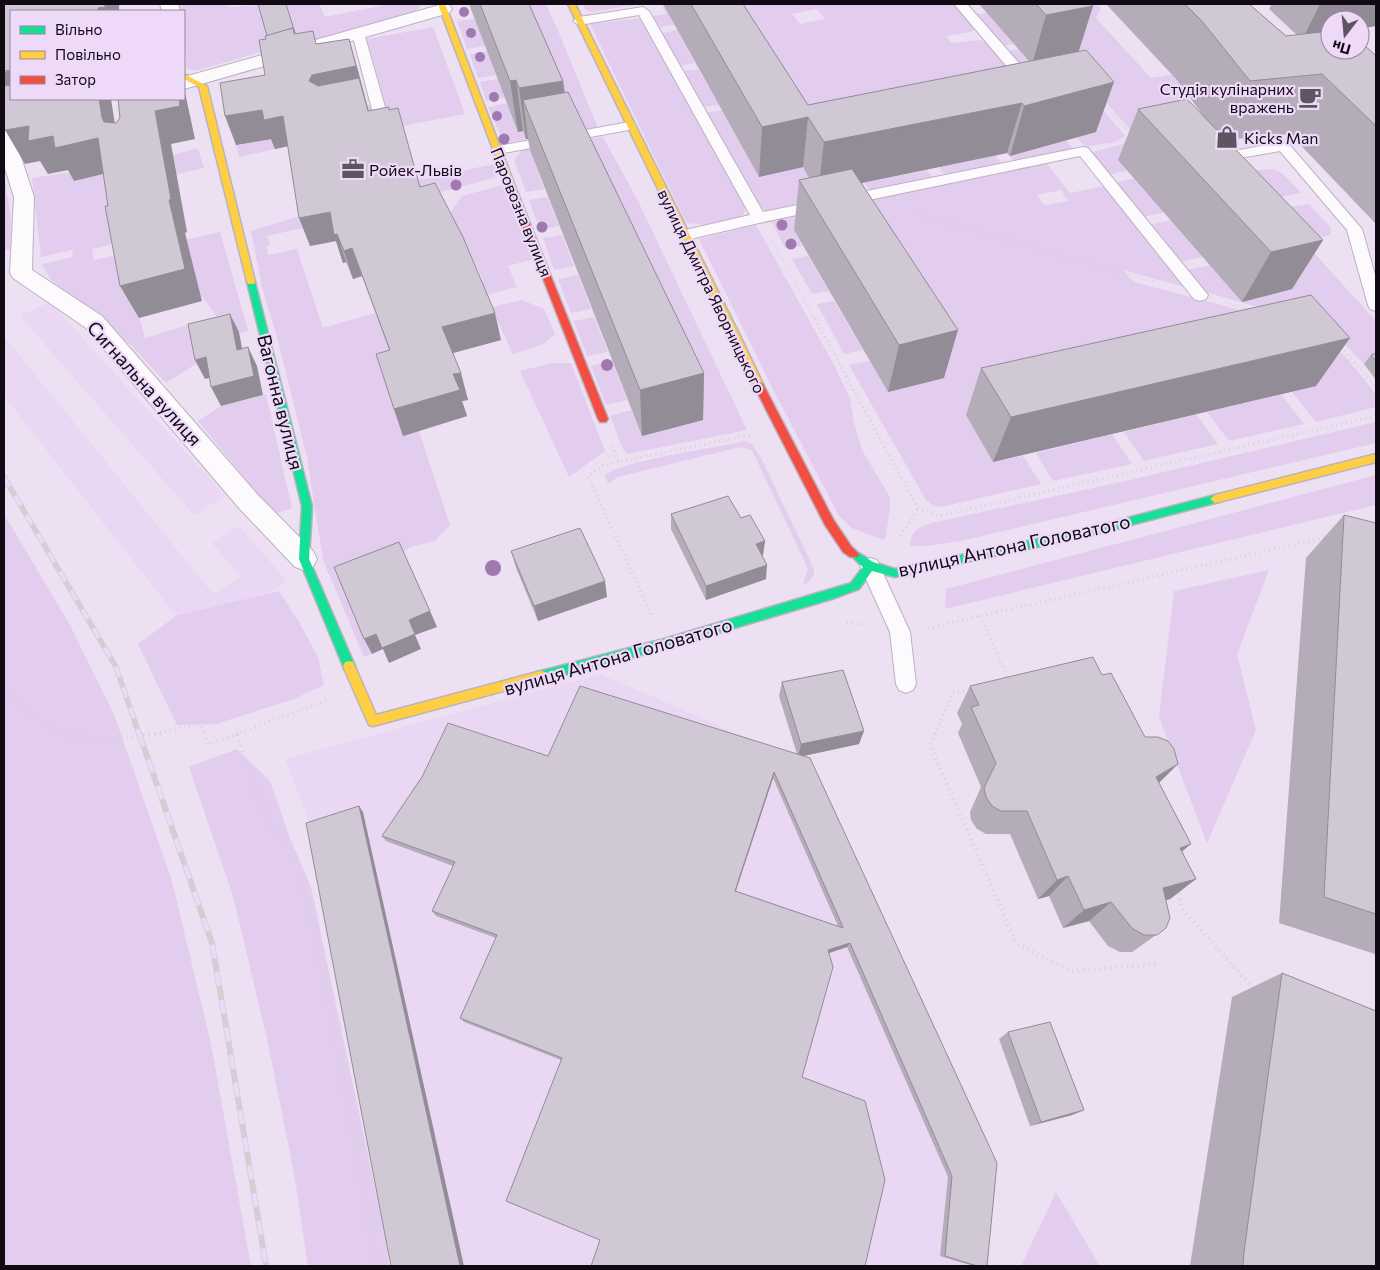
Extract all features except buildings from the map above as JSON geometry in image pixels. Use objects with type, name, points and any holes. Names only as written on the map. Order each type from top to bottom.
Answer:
[{"type":"street","name":"вулиця Дмитра Яворницького","points":[[570,4],[629,126],[686,235],[779,428],[829,522],[847,549],[870,566]]},
{"type":"street","name":"Вагонна вулиця","points":[[187,80],[358,33],[442,6]]},
{"type":"street","name":"Паровозна вулиця","points":[[442,6],[603,419]]},
{"type":"street","name":"Вагонна вулиця","points":[[187,80],[203,86],[307,506],[304,559],[373,721]]},
{"type":"street","name":"Сигнальна вулиця","points":[[4,87],[16,113],[10,154],[24,197],[12,273],[94,322],[248,501],[304,559]]},
{"type":"street","name":"вулиця Антона Головатого","points":[[373,721],[664,644],[855,586],[870,566],[895,573],[1089,532],[1376,458]]},
{"type":"lane","points":[[960,4],[1013,65]]},
{"type":"lane","points":[[579,21],[643,11],[759,218]]},
{"type":"lane","points":[[358,33],[382,121]]},
{"type":"lane","points":[[360,103],[376,99]]},
{"type":"lane","points":[[498,150],[629,126]]},
{"type":"lane","points":[[1234,155],[1283,146],[1354,229],[1376,305]]},
{"type":"lane","points":[[686,235],[759,218],[1083,151],[1200,295]]},
{"type":"lane","points":[[870,566],[900,632],[906,684]]},
{"type":"path","points":[[1083,151],[1129,138],[1130,133],[1103,105]]},
{"type":"path","points":[[908,211],[1253,311]]},
{"type":"path","points":[[759,218],[918,508],[939,516],[1376,416]]},
{"type":"path","points":[[1340,345],[1376,388]]},
{"type":"path","points":[[603,419],[618,462]]},
{"type":"path","points":[[664,644],[588,476],[603,465],[754,434]]},
{"type":"path","points":[[901,536],[918,508]]},
{"type":"path","points":[[844,616],[846,622],[900,632],[918,630],[1328,537]]},
{"type":"path","points":[[980,616],[1008,679]]},
{"type":"path","points":[[999,682],[1016,677]]},
{"type":"path","points":[[981,686],[953,693],[930,744],[1016,943],[1072,971],[1159,964]]},
{"type":"path","points":[[4,688],[55,733],[103,740],[158,734],[200,723],[208,745],[359,688]]},
{"type":"path","points":[[237,735],[269,826],[295,853],[325,980],[377,1266]]},
{"type":"path","points":[[1177,881],[1182,909],[1246,981],[1260,994]]},
{"type":"shaded area","points":[[176,4],[221,4],[234,7],[267,4],[319,4],[325,17],[389,4],[423,4],[413,13],[326,38],[278,47],[199,70],[190,70],[186,67],[185,10],[177,10]]},
{"type":"shaded area","points":[[514,4],[546,4],[598,128],[504,143],[488,107],[507,103]]},
{"type":"shaded area","points":[[583,4],[636,5],[592,12],[586,10]]},
{"type":"shaded area","points":[[661,4],[953,4],[975,29],[971,32],[946,36],[951,43],[979,40],[985,42],[1008,65],[1094,99],[1125,136],[1114,142],[1085,147],[1077,137],[797,156],[857,194],[767,211],[758,206],[705,113],[722,110],[715,12],[671,19],[674,25],[660,27],[653,16],[666,14]],"holes":[[[817,9],[825,19],[800,24],[792,14]]]},
{"type":"shaded area","points":[[1030,4],[1097,4],[1101,8],[1096,18],[1151,78],[1225,65],[1185,92],[1181,97],[1183,105],[1242,173],[1271,169],[1286,177],[1301,193],[1275,198],[1283,208],[1309,204],[1330,227],[1331,233],[1328,236],[1304,242],[1376,321],[1376,361],[1364,364],[1344,344],[1304,320],[1205,292],[1187,270],[1211,265],[1243,301],[1292,289],[1129,170],[1108,175],[1090,153],[1129,142],[1132,131],[1094,90],[1077,82],[1018,63],[1008,51],[1018,49]]},
{"type":"shaded area","points":[[987,13],[1014,44],[1004,46],[977,14]]},
{"type":"shaded area","points":[[640,18],[744,205],[745,212],[742,217],[706,225],[687,223],[685,220],[590,24]]},
{"type":"shaded area","points":[[475,19],[485,46],[467,49],[457,21]]},
{"type":"shaded area","points":[[433,27],[465,114],[402,126],[324,114],[372,105],[391,123],[367,39]]},
{"type":"shaded area","points":[[677,30],[695,63],[680,66],[662,33]]},
{"type":"shaded area","points":[[487,51],[496,75],[478,78],[470,55]]},
{"type":"shaded area","points":[[698,69],[719,105],[702,107],[683,71]]},
{"type":"shaded area","points":[[498,79],[505,97],[486,101],[480,82]]},
{"type":"shaded area","points":[[603,137],[638,201],[747,430],[627,454],[622,447],[610,416],[631,410],[643,436],[703,420],[581,155],[535,163],[544,189],[526,192],[514,160],[522,150]]},
{"type":"shaded area","points":[[273,138],[275,149],[239,157],[236,145]]},
{"type":"shaded area","points":[[1066,140],[1074,150],[1014,161],[1007,153]]},
{"type":"shaded area","points":[[198,148],[204,168],[176,174],[173,155]]},
{"type":"shaded area","points":[[995,155],[1002,164],[945,176],[939,167]]},
{"type":"shaded area","points":[[1046,163],[1070,193],[1105,186],[1188,288],[1123,270],[1134,282],[1292,326],[1334,347],[1346,357],[1376,394],[1376,407],[1316,422],[1292,392],[966,415],[993,462],[1023,456],[1041,484],[941,507],[931,504],[926,500],[849,365],[870,361],[888,392],[944,377],[845,219],[794,230],[802,246],[785,248],[772,222]],"holes":[[[1061,190],[1068,201],[1044,205],[1037,195]]]},
{"type":"shaded area","points":[[494,164],[497,173],[494,178],[441,192],[437,186],[330,222],[267,236],[270,245],[266,246],[268,255],[297,249],[323,328],[375,313],[419,431],[450,525],[435,541],[410,547],[385,566],[343,583],[372,654],[364,657],[323,560],[307,458],[278,341],[262,287],[251,231],[414,181]]},
{"type":"shaded area","points":[[927,170],[933,178],[870,191],[864,183]]},
{"type":"shaded area","points":[[116,171],[126,241],[92,249],[94,260],[220,232],[248,331],[226,336],[215,314],[200,294],[190,255],[139,317],[145,338],[188,325],[198,342],[202,360],[166,383],[131,345],[51,280],[42,264],[73,257],[72,250],[41,257],[32,178],[72,172],[74,181]]},
{"type":"shaded area","points":[[4,176],[11,217],[10,249],[4,251]]},
{"type":"shaded area","points":[[1135,178],[1165,212],[1143,217],[1115,183]]},
{"type":"shaded area","points":[[502,185],[538,258],[508,266],[517,287],[486,295],[479,282],[483,280],[451,212],[462,196]]},
{"type":"shaded area","points":[[547,197],[559,226],[540,230],[529,200]]},
{"type":"shaded area","points":[[1172,220],[1203,257],[1180,262],[1149,225]]},
{"type":"shaded area","points":[[756,225],[833,363],[850,398],[862,450],[890,497],[886,536],[883,540],[852,528],[839,516],[775,393],[699,239]]},
{"type":"shaded area","points":[[562,235],[574,266],[554,270],[543,238]]},
{"type":"shaded area","points":[[808,256],[829,291],[812,294],[792,259]]},
{"type":"shaded area","points":[[578,275],[591,309],[571,313],[558,279]]},
{"type":"shaded area","points":[[522,300],[544,309],[555,334],[542,345],[513,354],[491,307]]},
{"type":"shaded area","points":[[834,301],[863,350],[844,354],[817,304]]},
{"type":"shaded area","points":[[50,302],[225,496],[194,515],[20,316]]},
{"type":"shaded area","points":[[594,317],[608,352],[587,356],[574,321]]},
{"type":"shaded area","points":[[4,336],[213,594],[241,577],[212,543],[239,526],[287,581],[195,640],[4,396]]},
{"type":"shaded area","points":[[612,361],[627,400],[606,405],[591,366]]},
{"type":"shaded area","points":[[552,363],[571,363],[605,451],[569,477],[520,371]]},
{"type":"shaded area","points":[[266,394],[292,508],[274,514],[198,421],[221,406]]},
{"type":"shaded area","points":[[1281,394],[1304,424],[1229,441],[1207,412]]},
{"type":"shaded area","points":[[1196,414],[1218,444],[1144,461],[1124,432]]},
{"type":"shaded area","points":[[1376,422],[1376,443],[961,541],[927,546],[910,546],[913,533],[931,523],[1121,482]]},
{"type":"shaded area","points":[[1112,434],[1132,464],[1053,481],[1036,453]]},
{"type":"shaded area","points":[[745,441],[752,444],[761,458],[814,569],[814,574],[808,583],[803,584],[808,569],[752,450],[740,447],[618,477],[608,484],[605,475],[615,470],[649,460]]},
{"type":"shaded area","points":[[1376,475],[1376,505],[945,609],[946,589]]},
{"type":"shaded area","points":[[4,514],[70,625],[115,717],[172,881],[211,1044],[251,1266],[4,1266]]},
{"type":"shaded area","points":[[1269,570],[1237,654],[1256,730],[1207,843],[1159,717],[1174,591]]},
{"type":"shaded area","points":[[279,591],[318,657],[324,685],[294,699],[216,724],[177,725],[138,644],[176,616]]},
{"type":"shaded area","points":[[600,674],[808,764],[982,1266],[396,1266],[312,829],[285,759]]},
{"type":"shaded area","points":[[237,749],[270,781],[290,838],[311,887],[385,1235],[389,1266],[308,1266],[294,1173],[267,1039],[233,896],[189,767]]},
{"type":"shaded area","points":[[1056,1192],[1100,1266],[1021,1266]]},
{"type":"railway","points":[[4,477],[116,667],[139,734]]},
{"type":"railway","points":[[139,733],[212,943],[266,1266]]},
{"type":"traffic: fast","points":[[251,282],[307,506],[304,559],[349,666]]},
{"type":"traffic: fast","points":[[854,554],[870,566],[895,573],[1089,532],[1215,499]]},
{"type":"traffic: fast","points":[[541,676],[664,644],[832,594],[855,586],[870,566]]},
{"type":"traffic: slow","points":[[441,4],[514,194]]},
{"type":"traffic: slow","points":[[571,4],[758,384]]},
{"type":"traffic: slow","points":[[185,77],[203,86],[251,282]]},
{"type":"traffic: slow","points":[[1215,499],[1376,458]]},
{"type":"traffic: slow","points":[[349,666],[373,721],[541,676]]},
{"type":"traffic: jam","points":[[514,194],[603,419]]},
{"type":"traffic: jam","points":[[758,384],[829,522],[847,549],[854,554]]},
{"type":"place","name":"Студія кулінарних вражень","points":[[1310,97]]},
{"type":"place","name":"Kicks Man","points":[[1227,137]]},
{"type":"place","name":"Ройек-Львів","points":[[353,169]]}]
